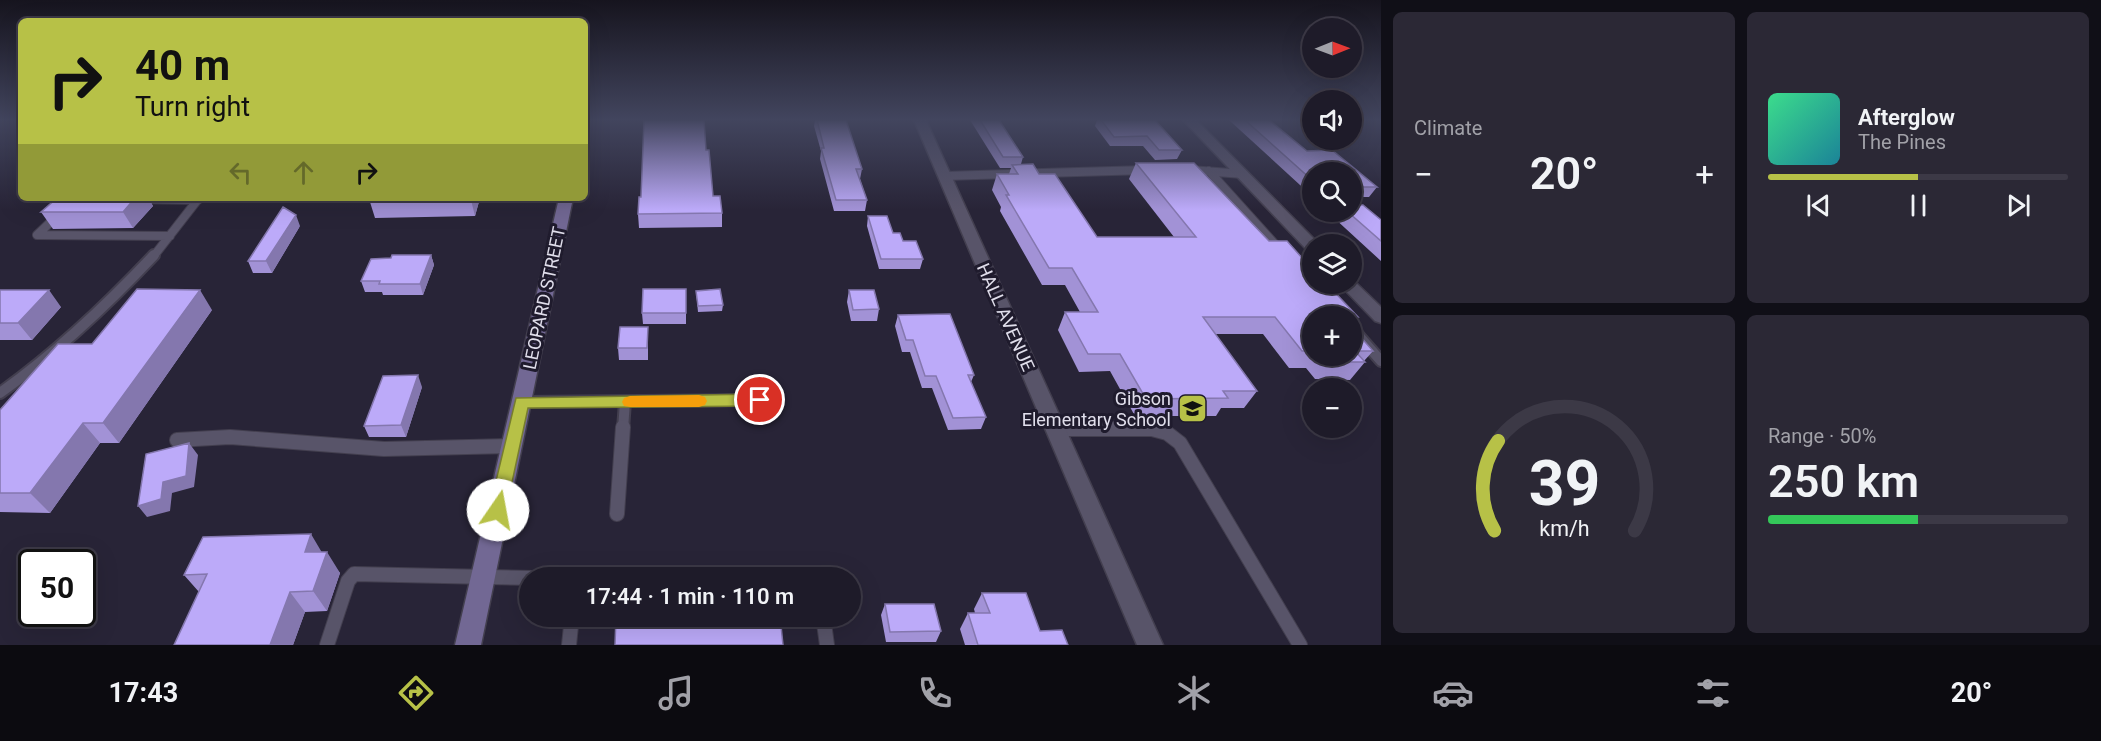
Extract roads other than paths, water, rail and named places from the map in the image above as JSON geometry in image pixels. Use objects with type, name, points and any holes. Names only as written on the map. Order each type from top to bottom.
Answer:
[{"type":"main road","name":"LEOPARD STREET","points":[[468,645],[565,201]]},
{"type":"street","name":"HALL AVENUE","points":[[933,150],[1149,645]]},
{"type":"street","points":[[1219,150],[1302,236]]},
{"type":"street","points":[[1358,294],[1381,317]]},
{"type":"lane","points":[[944,176],[1155,170]]},
{"type":"lane","points":[[1179,170],[1243,174]]},
{"type":"lane","points":[[1209,171],[1287,257]]},
{"type":"lane","points":[[77,201],[38,235],[170,236]]},
{"type":"lane","points":[[0,393],[31,371],[122,289],[170,236],[197,201]]},
{"type":"lane","points":[[1362,339],[1381,360]]},
{"type":"lane","points":[[521,402],[760,400]]},
{"type":"lane","points":[[617,514],[625,402]]},
{"type":"lane","points":[[1055,429],[1152,429],[1167,433],[1180,443],[1300,645]]},
{"type":"lane","points":[[177,440],[230,437],[384,449],[512,446]]},
{"type":"lane","points":[[327,645],[348,581],[354,574],[519,577]]},
{"type":"lane","points":[[569,645],[571,627]]},
{"type":"lane","points":[[825,627],[827,645]]},
{"type":"place","name":"Gibson Elementary School","points":[[1192,408]]}]
